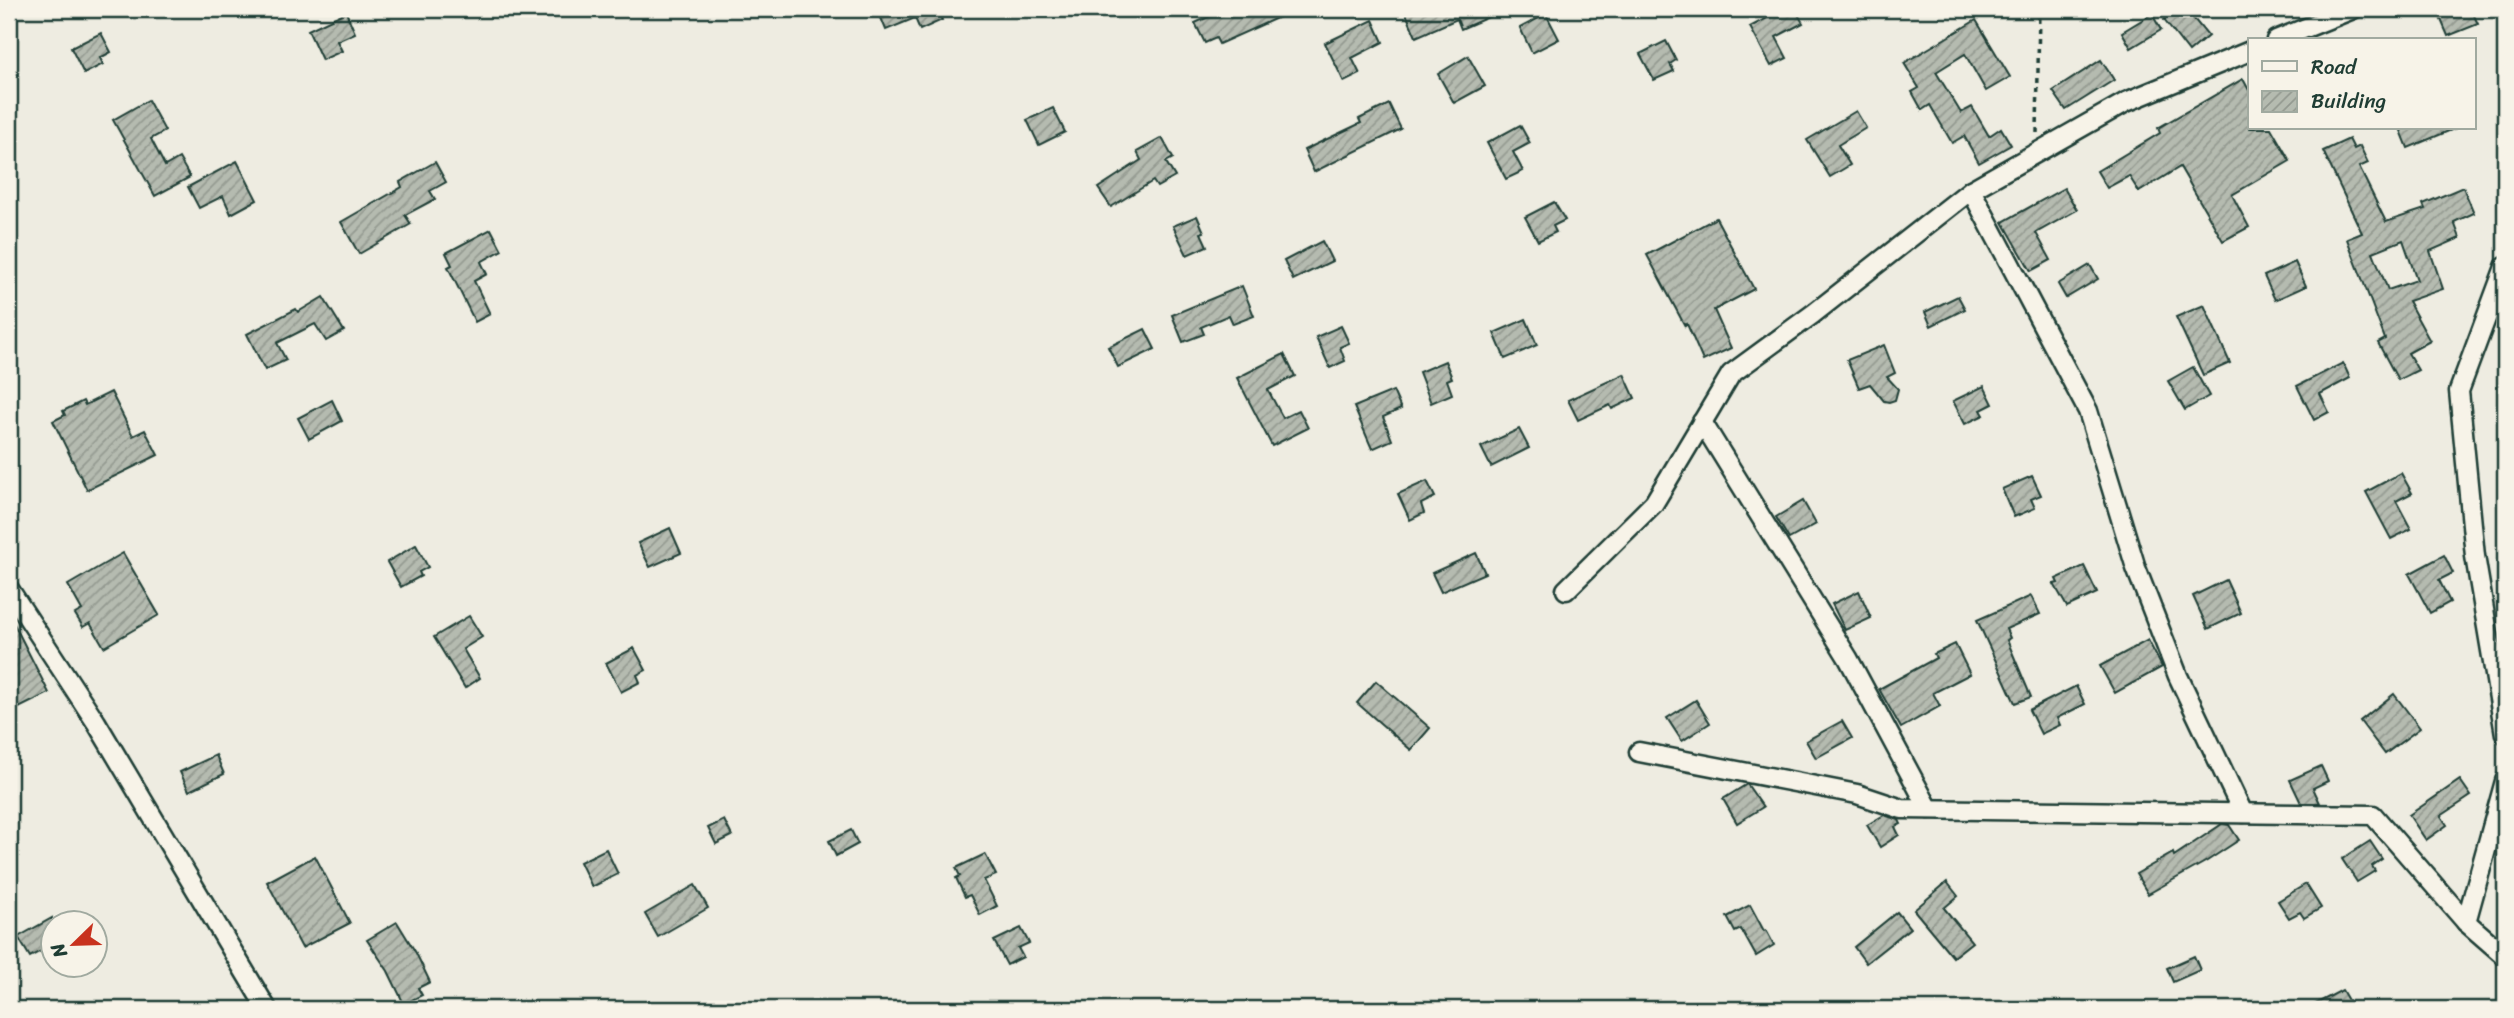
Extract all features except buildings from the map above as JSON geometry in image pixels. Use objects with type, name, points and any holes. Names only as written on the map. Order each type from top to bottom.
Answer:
[{"type":"street","points":[[2281,38],[2353,9]]},
{"type":"street","points":[[1566,590],[1654,503],[1731,374],[1813,314],[1971,190],[2126,102],[2248,52]]},
{"type":"street","points":[[1971,190],[2088,411],[2141,580],[2178,676],[2243,813]]},
{"type":"street","points":[[2505,267],[2459,391],[2474,556],[2505,734]]},
{"type":"street","points":[[1702,422],[1848,658],[1929,810]]},
{"type":"street","points":[[9,589],[96,722],[267,1009]]},
{"type":"street","points":[[1639,752],[1857,794],[1902,809],[2373,815],[2466,922],[2505,956]]},
{"type":"street","points":[[2466,922],[2505,781]]},
{"type":"path","points":[[2037,153],[2039,9]]}]
